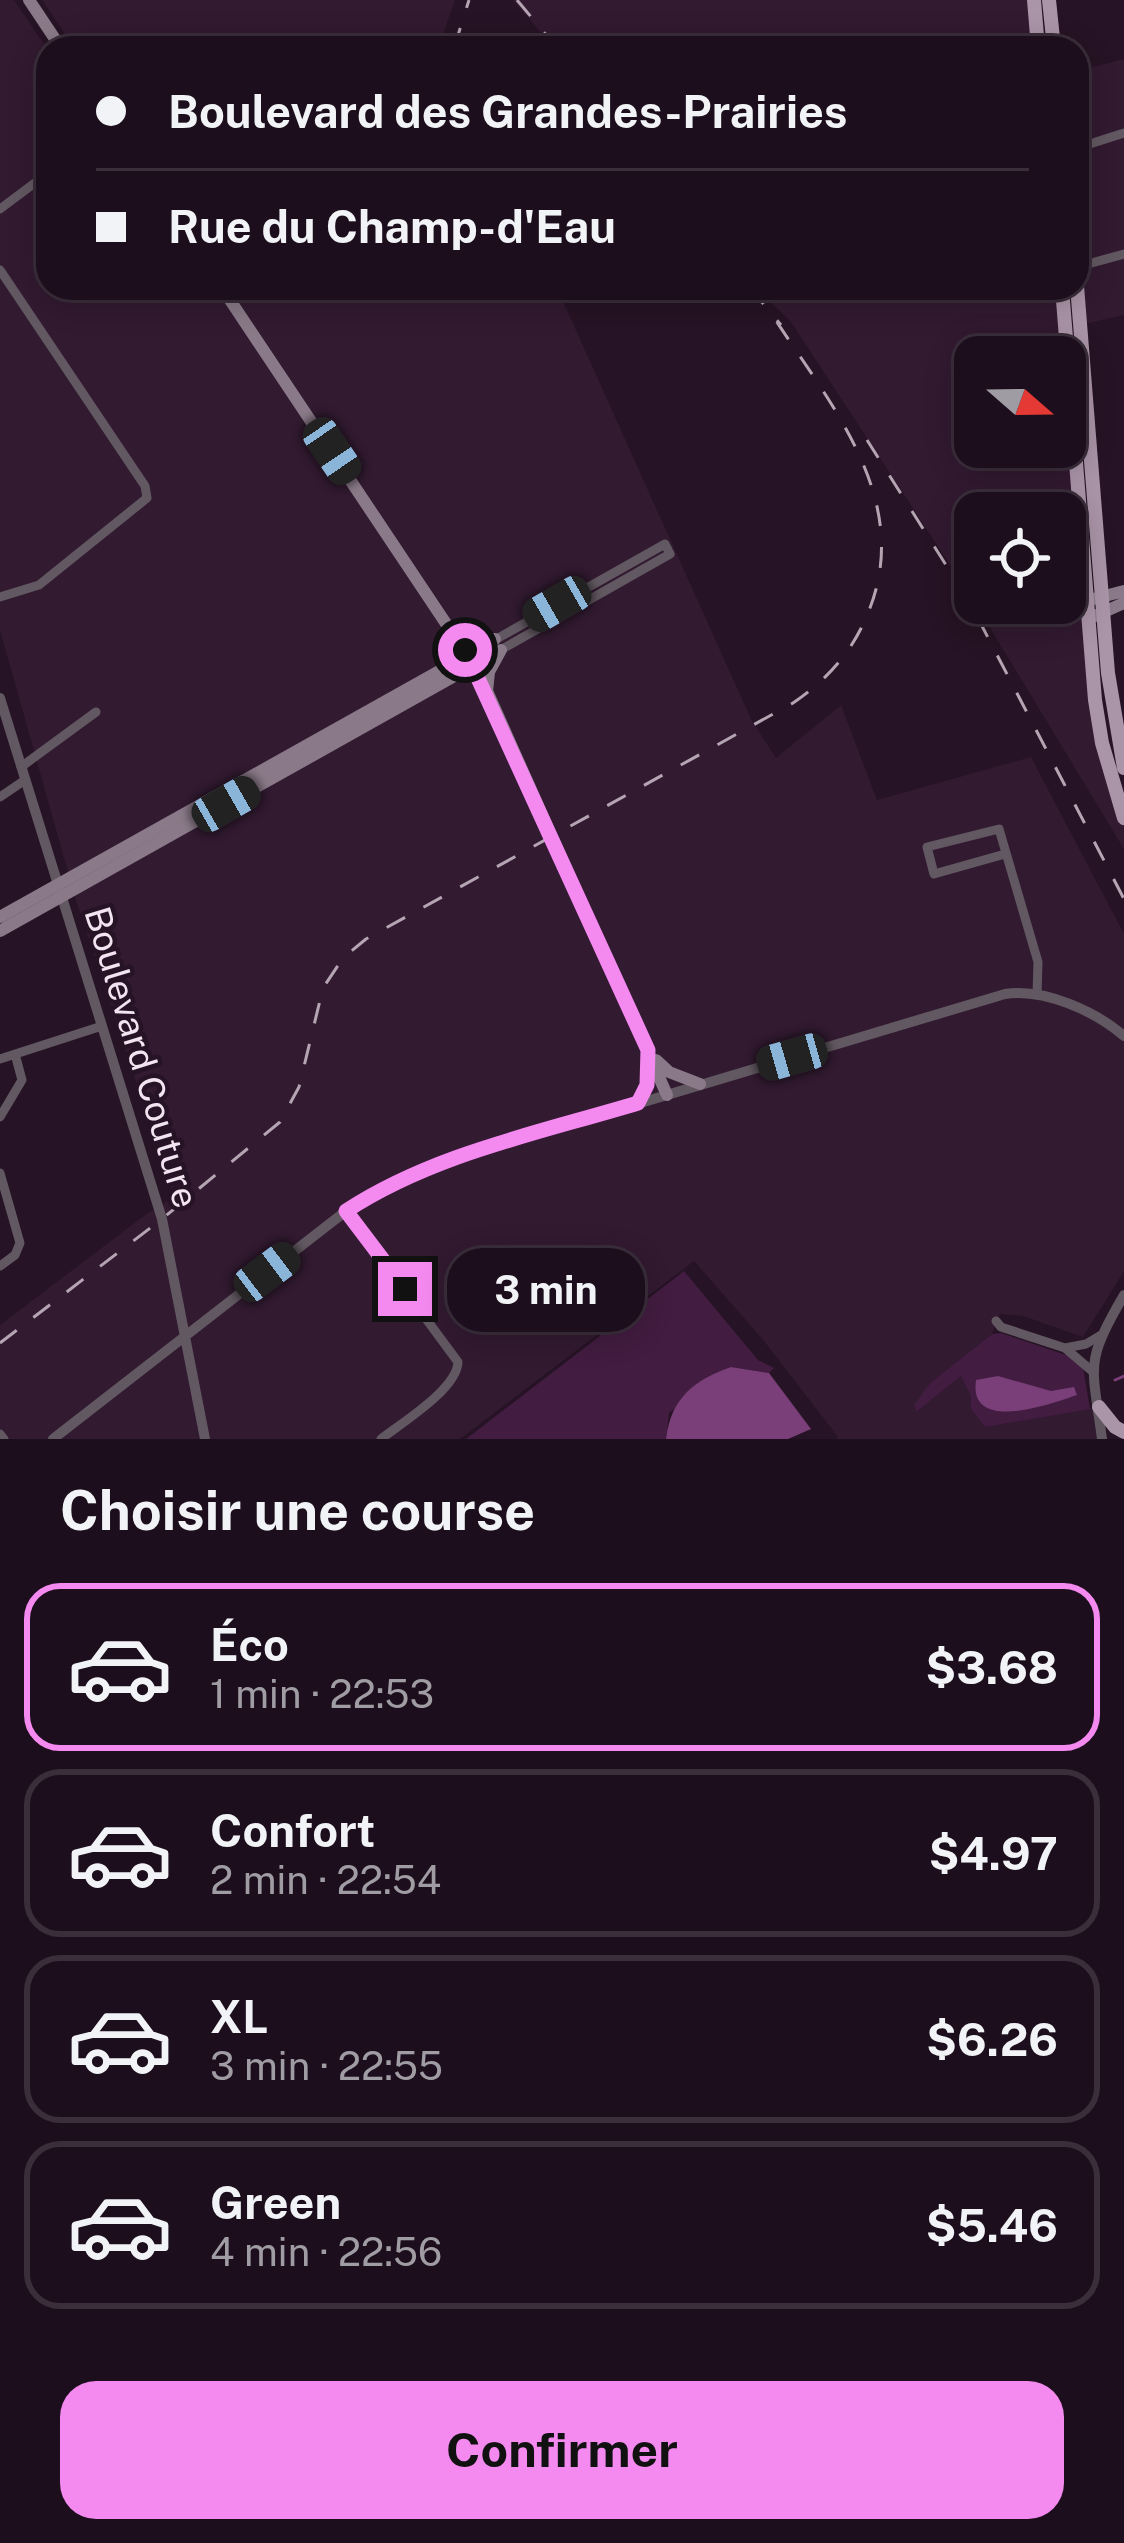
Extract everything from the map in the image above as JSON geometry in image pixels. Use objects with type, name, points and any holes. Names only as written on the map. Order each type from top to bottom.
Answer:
[{"type":"main road","points":[[29,0],[53,36]]},
{"type":"main road","points":[[1034,0],[1037,36]]},
{"type":"main road","points":[[1049,0],[1053,36]]},
{"type":"main road","points":[[230,300],[471,660],[667,1095]]},
{"type":"main road","points":[[1063,300],[1099,729],[1124,818]]},
{"type":"main road","points":[[1078,300],[1111,703],[1124,768]]},
{"type":"main road","points":[[1088,620],[1124,590]]},
{"type":"main road","points":[[1087,601],[1124,603]]},
{"type":"main road","points":[[441,615],[473,640],[498,644],[487,692]]},
{"type":"main road","points":[[428,677],[451,651],[441,615]]},
{"type":"main road","points":[[0,931],[60,890],[428,677],[471,660]]},
{"type":"main road","points":[[0,917],[60,890],[448,680],[471,660]]},
{"type":"main road","points":[[448,680],[459,679],[487,692]]},
{"type":"main road","points":[[648,1050],[669,1072],[700,1084]]},
{"type":"main road","points":[[638,1103],[647,1085],[648,1050]]},
{"type":"main road","points":[[1099,1407],[1124,1432]]},
{"type":"street","points":[[1089,144],[1124,134]]},
{"type":"street","points":[[0,208],[36,182]]},
{"type":"street","points":[[1089,264],[1124,254]]},
{"type":"street","points":[[0,270],[145,487],[147,498],[39,585],[0,597]]},
{"type":"street","points":[[471,660],[668,549]]},
{"type":"street","name":"Boulevard Couture","points":[[0,698],[162,1220],[205,1439]]},
{"type":"street","points":[[0,797],[96,712]]},
{"type":"street","points":[[1005,854],[934,874],[927,848],[998,829],[1038,962],[1037,994]]},
{"type":"street","points":[[53,1439],[346,1211],[446,1161],[997,995],[1037,994],[1096,1018],[1124,1036]]},
{"type":"street","points":[[0,1059],[102,1026]]},
{"type":"street","points":[[0,1117],[22,1080],[15,1054]]},
{"type":"street","points":[[0,1174],[20,1243],[15,1255],[0,1266]]},
{"type":"street","points":[[346,1211],[458,1362],[459,1370],[450,1384],[381,1439]]},
{"type":"street","points":[[1102,1439],[1092,1371],[1101,1335],[1124,1295]]},
{"type":"street","points":[[996,1321],[1001,1327],[1065,1348],[1092,1371]]},
{"type":"street","points":[[1065,1348],[1101,1335]]},
{"type":"street","points":[[1099,1407],[1112,1439]]},
{"type":"shaded area","points":[[0,0],[14,0],[38,36],[36,300],[562,300],[751,719],[776,758],[841,705],[877,800],[1031,757],[1124,934],[1124,1271],[1083,1337],[1023,1316],[1000,1314],[992,1334],[930,1383],[914,1408],[917,1411],[962,1375],[971,1409],[985,1426],[1099,1407],[1104,1439],[836,1439],[764,1341],[694,1261],[460,1439],[0,1439],[0,1325],[174,1197],[75,897],[0,630]]},
{"type":"shaded area","points":[[42,0],[455,0],[442,36],[67,36]]},
{"type":"shaded area","points":[[513,0],[1033,0],[1037,36],[544,36]]},
{"type":"shaded area","points":[[1124,59],[1124,315],[1080,325],[1080,300],[1089,300],[1089,68]]},
{"type":"shaded area","points":[[768,300],[1062,300],[1065,336],[954,336],[954,468],[1076,468],[1078,492],[954,492],[954,571],[791,322]]},
{"type":"shaded area","points":[[1086,591],[1095,700],[1124,816],[1124,849],[988,624],[1086,624]]},
{"type":"shaded area","points":[[684,1271],[758,1360],[774,1368],[769,1373],[731,1367],[669,1413],[666,1439],[466,1439]]},
{"type":"shaded area","points":[[992,1334],[1075,1358],[1083,1367],[1090,1409],[985,1427],[971,1409],[971,1396],[961,1376],[916,1412],[914,1405],[930,1383]]},
{"type":"shaded area","points":[[731,1367],[769,1373],[811,1429],[788,1439],[666,1439],[673,1412],[686,1392]]},
{"type":"shaded area","points":[[998,1376],[1051,1391],[1074,1387],[1077,1395],[1032,1408],[998,1411],[977,1397],[976,1380]]},
{"type":"waterway","points":[[1115,1380],[1124,1376]]},
{"type":"railway","points":[[458,36],[469,0]]},
{"type":"railway","points":[[517,0],[547,36]]},
{"type":"railway","points":[[760,300],[781,325]]},
{"type":"railway","points":[[0,1343],[280,1122],[299,1087],[323,988],[343,958],[366,939],[793,703],[847,652],[868,613],[880,571],[881,531],[873,492],[840,418],[771,313]]},
{"type":"railway","points":[[867,440],[970,603],[1124,899]]},
{"type":"route","points":[[405,1289],[346,1211],[446,1161],[638,1103],[650,1072],[648,1050],[465,650]]}]
